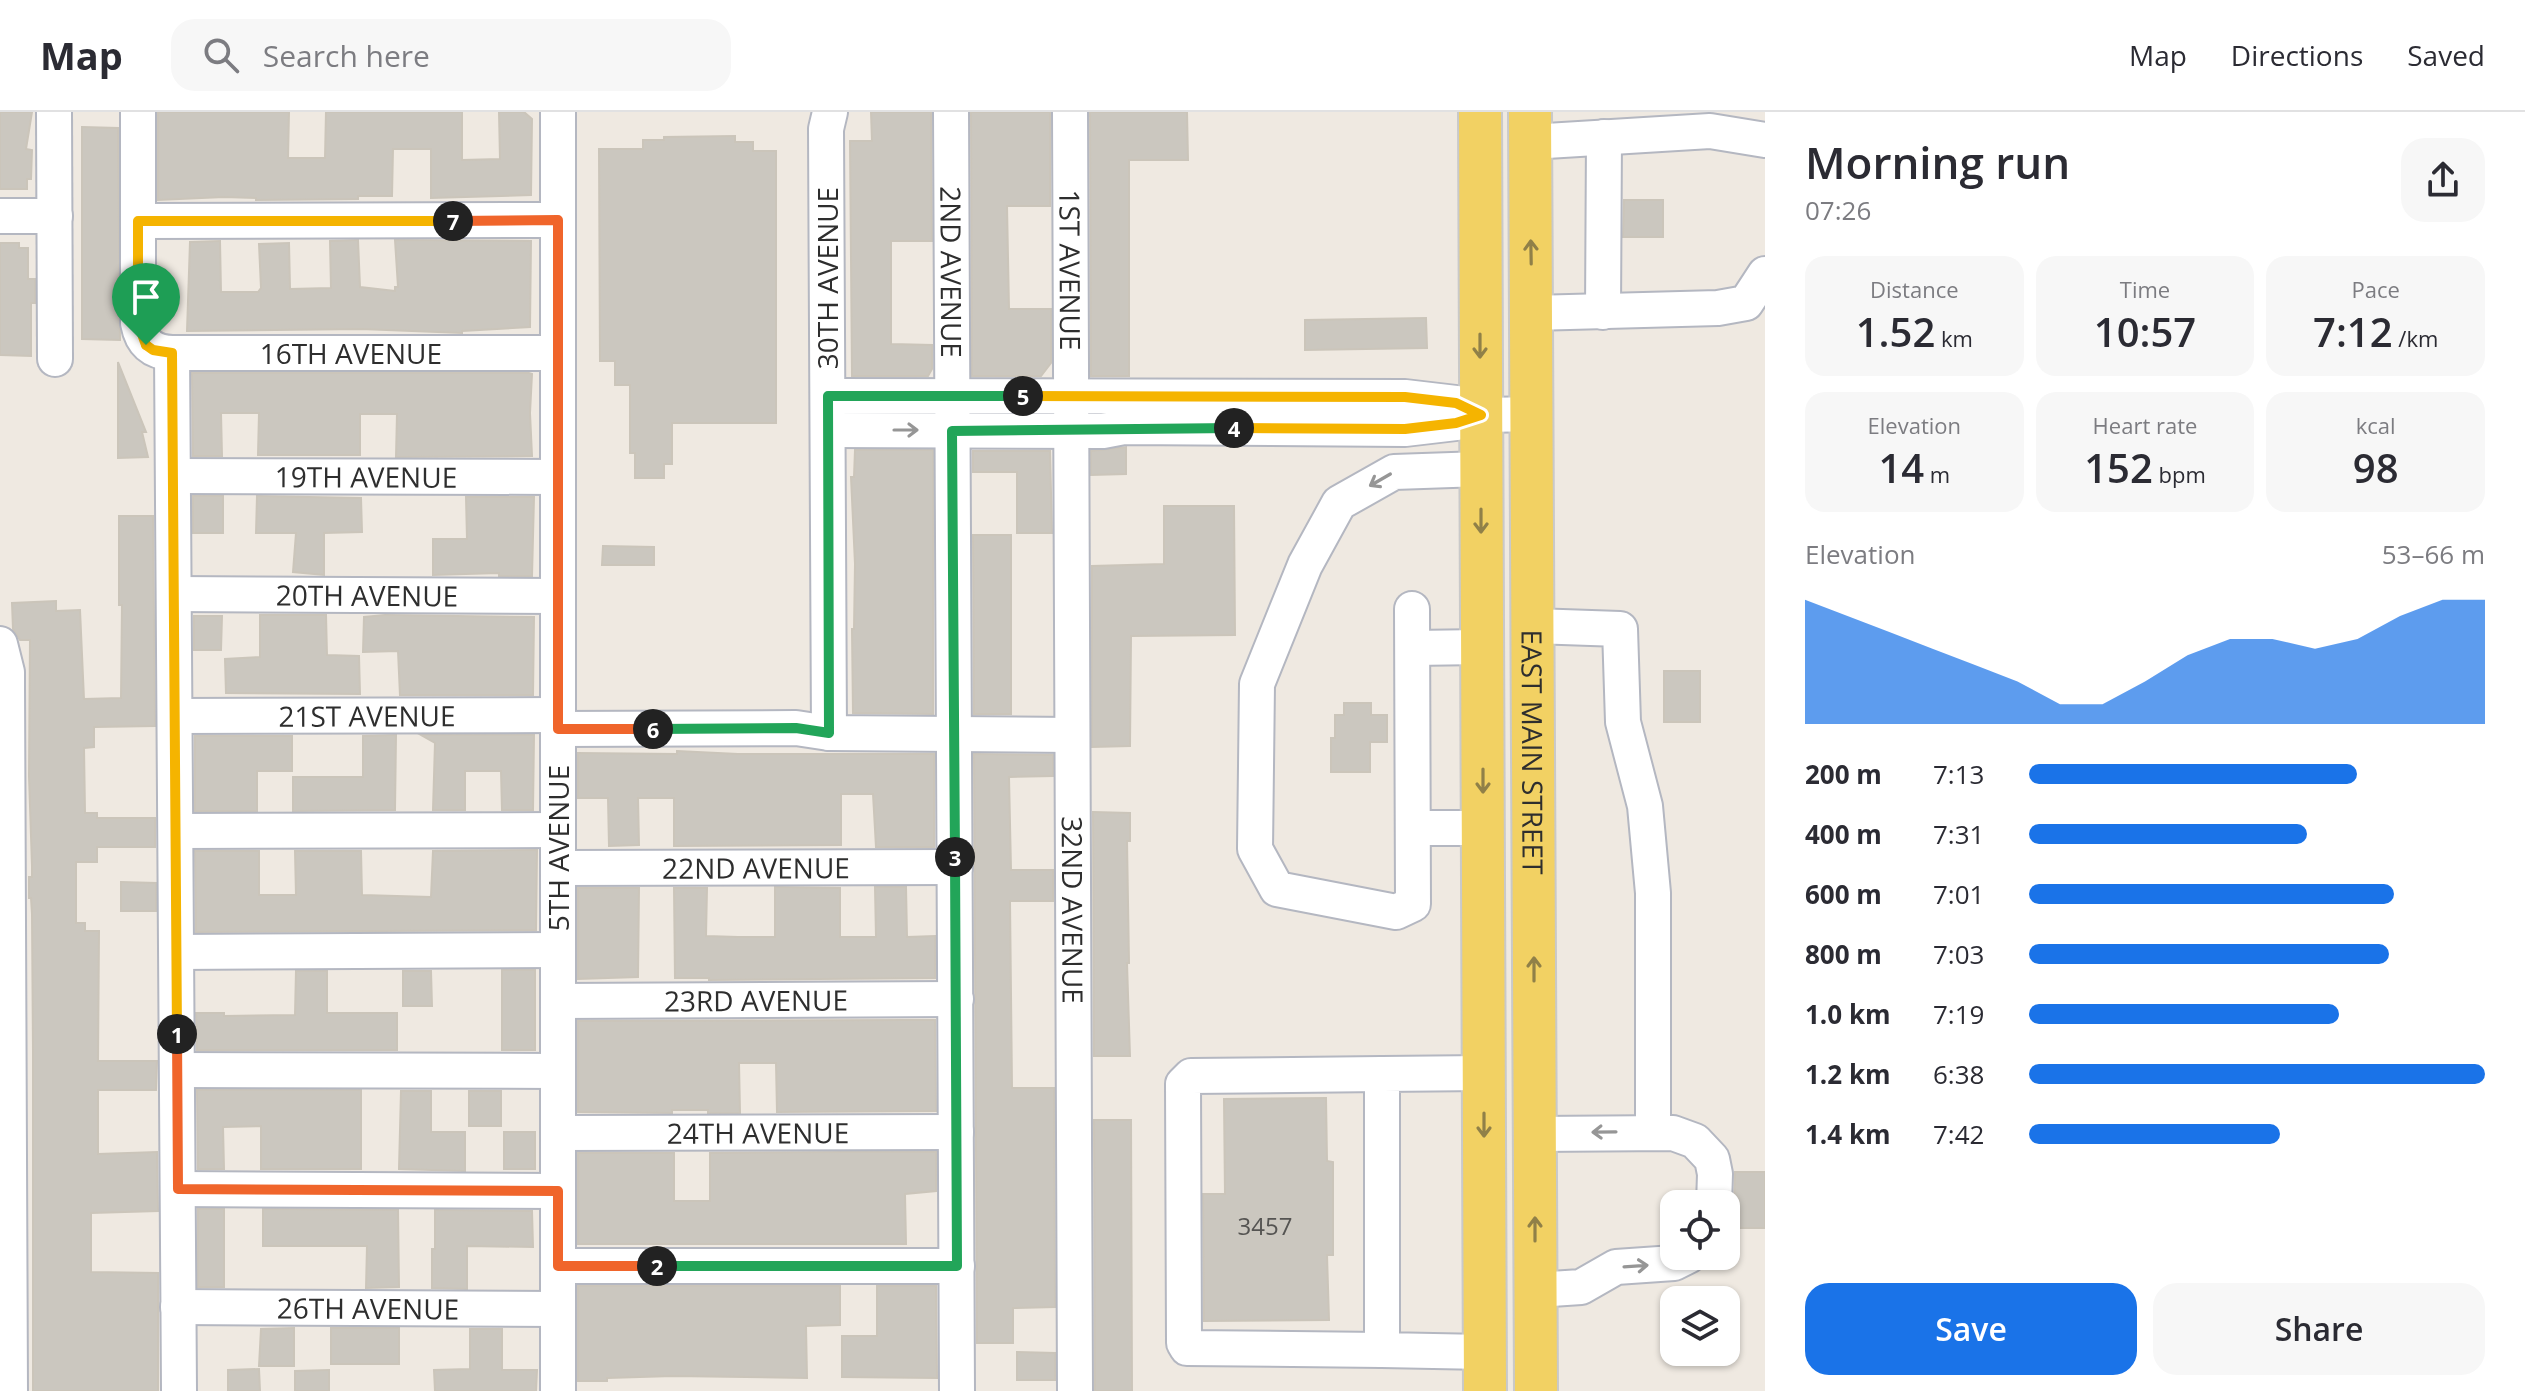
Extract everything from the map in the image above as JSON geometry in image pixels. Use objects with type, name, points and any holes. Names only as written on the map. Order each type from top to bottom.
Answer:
[{"type":"main road","name":"EAST MAIN STREET","points":[[1480,112],[1485,1372]]},
{"type":"main road","name":"EAST MAIN STREET","points":[[1530,127],[1536,1391]]},
{"type":"lane","points":[[54,112],[55,359]]},
{"type":"lane","points":[[138,112],[138,323],[159,349],[174,476],[179,1391]]},
{"type":"lane","name":"5TH AVENUE","points":[[558,112],[558,1391]]},
{"type":"lane","name":"30TH AVENUE","points":[[829,733],[826,129],[830,112]]},
{"type":"lane","name":"2ND AVENUE","points":[[951,112],[957,1391]]},
{"type":"lane","name":"1ST AVENUE","points":[[1070,112],[1072,430]]},
{"type":"lane","points":[[1530,127],[1604,137],[1710,131],[1765,140]]},
{"type":"lane","points":[[1603,312],[1604,137]]},
{"type":"lane","points":[[0,216],[55,216]]},
{"type":"lane","points":[[138,221],[558,220]]},
{"type":"lane","points":[[1532,313],[1718,308],[1746,303],[1765,274]]},
{"type":"lane","name":"16TH AVENUE","points":[[159,349],[558,353]]},
{"type":"lane","points":[[828,396],[1405,397],[1456,403],[1481,415]]},
{"type":"lane","points":[[828,430],[1103,431],[1124,427],[1405,429],[1456,423],[1481,415],[1533,414]]},
{"type":"lane","name":"32ND AVENUE","points":[[1072,430],[1075,1391]]},
{"type":"lane","points":[[1412,609],[1413,904],[1396,912],[1277,889],[1255,849],[1257,684],[1305,565],[1339,503],[1394,472],[1481,469]]},
{"type":"lane","name":"19TH AVENUE","points":[[174,476],[558,477]]},
{"type":"lane","name":"20TH AVENUE","points":[[175,594],[558,596]]},
{"type":"lane","points":[[1533,626],[1620,629],[1623,722],[1645,806],[1653,893],[1653,1132]]},
{"type":"lane","points":[[0,644],[7,672],[4,812],[10,1391]]},
{"type":"lane","points":[[1413,648],[1482,647]]},
{"type":"lane","name":"21ST AVENUE","points":[[175,716],[796,728],[829,733],[1072,735]]},
{"type":"lane","points":[[1413,828],[1483,828]]},
{"type":"lane","points":[[176,831],[558,830]]},
{"type":"lane","name":"22ND AVENUE","points":[[558,868],[955,867]]},
{"type":"lane","points":[[177,952],[558,950]]},
{"type":"lane","name":"23RD AVENUE","points":[[558,1001],[956,999]]},
{"type":"lane","points":[[177,1070],[558,1071]]},
{"type":"lane","points":[[1484,1073],[1191,1076],[1183,1084],[1184,1343],[1187,1348],[1382,1350],[1485,1372]]},
{"type":"lane","points":[[1382,1074],[1382,1350]]},
{"type":"lane","name":"24TH AVENUE","points":[[558,1133],[956,1132]]},
{"type":"lane","points":[[1535,1134],[1673,1133],[1695,1141],[1712,1159],[1714,1190]]},
{"type":"lane","points":[[178,1189],[558,1191]]},
{"type":"lane","points":[[1536,1290],[1581,1287],[1616,1267],[1660,1264]]},
{"type":"lane","points":[[558,1266],[957,1266]]},
{"type":"lane","name":"26TH AVENUE","points":[[178,1307],[558,1309]]},
{"type":"building","points":[[0,112],[32,112],[26,149],[32,150],[31,179],[27,179],[27,189],[0,189]]},
{"type":"building","points":[[158,112],[289,112],[288,158],[325,158],[326,112],[462,112],[462,160],[500,159],[499,112],[524,112],[532,119],[531,195],[431,198],[431,149],[393,149],[392,196],[358,196],[358,199],[256,200],[224,197],[158,200]]},
{"type":"building","points":[[871,112],[931,112],[932,241],[891,241],[891,344],[932,345],[932,369],[928,376],[852,376],[850,141],[872,141]]},
{"type":"building","points":[[971,112],[1050,112],[1050,206],[1007,206],[1009,309],[1051,309],[1051,363],[1041,376],[972,376]]},
{"type":"building","points":[[1090,112],[1187,112],[1188,160],[1129,160],[1129,376],[1091,376]]},
{"type":"building","points":[[82,127],[118,128],[120,340],[82,339]]},
{"type":"building","points":[[735,136],[735,142],[753,142],[753,151],[776,151],[776,423],[672,423],[672,464],[664,464],[664,478],[635,478],[635,453],[630,453],[630,385],[615,385],[615,361],[600,361],[599,149],[643,149],[643,140],[664,140],[664,137]]},
{"type":"building","points":[[1624,200],[1663,200],[1663,237],[1623,237]]},
{"type":"building","points":[[358,240],[360,287],[395,291],[398,287],[395,240],[531,241],[530,327],[462,333],[361,329],[187,331],[190,242],[220,241],[221,292],[258,292],[261,288],[259,244],[289,243],[290,289],[331,288],[330,241]]},
{"type":"building","points":[[0,243],[19,243],[19,248],[28,248],[28,279],[35,279],[35,303],[31,303],[31,356],[0,355]]},
{"type":"building","points":[[1426,318],[1427,348],[1305,350],[1305,320]]},
{"type":"building","points":[[118,362],[146,432],[142,432],[148,457],[118,458]]},
{"type":"building","points":[[192,373],[529,373],[532,374],[532,456],[396,457],[397,414],[360,414],[360,455],[258,455],[259,413],[221,413],[222,456],[193,456]]},
{"type":"building","points":[[1126,447],[1126,474],[1091,475],[1091,451]]},
{"type":"building","points":[[855,450],[933,450],[933,714],[853,713],[855,564],[851,477],[854,477]]},
{"type":"building","points":[[973,451],[1050,451],[1052,533],[1017,533],[1017,472],[973,472]]},
{"type":"building","points":[[193,496],[223,496],[223,533],[193,533]]},
{"type":"building","points":[[257,496],[361,498],[362,532],[324,533],[324,575],[293,572],[296,533],[256,533]]},
{"type":"building","points":[[466,497],[534,497],[532,576],[499,576],[499,573],[433,575],[433,539],[467,539]]},
{"type":"building","points":[[1164,506],[1234,506],[1235,635],[1131,636],[1130,746],[1092,747],[1092,566],[1164,564]]},
{"type":"building","points":[[119,516],[153,516],[155,726],[94,727],[94,747],[84,748],[85,813],[97,813],[97,818],[155,818],[155,847],[97,847],[97,862],[76,862],[76,923],[85,923],[85,931],[99,931],[98,1061],[157,1061],[156,1090],[98,1090],[98,1154],[157,1152],[158,1211],[91,1213],[91,1272],[158,1273],[158,1391],[33,1391],[30,640],[20,640],[13,629],[12,603],[56,601],[56,611],[80,610],[84,699],[121,698]]},
{"type":"building","points":[[973,535],[1011,535],[1011,714],[974,714]]},
{"type":"building","points":[[603,546],[654,547],[654,565],[602,565]]},
{"type":"building","points":[[260,615],[326,615],[327,655],[359,656],[360,694],[226,693],[225,659],[260,657]]},
{"type":"building","points":[[194,616],[222,616],[221,650],[194,650]]},
{"type":"building","points":[[364,617],[534,617],[533,695],[400,695],[398,651],[363,652]]},
{"type":"building","points":[[1664,671],[1700,671],[1700,722],[1664,722]]},
{"type":"building","points":[[1344,703],[1371,703],[1371,715],[1387,715],[1387,742],[1370,742],[1370,772],[1331,772],[1335,715],[1344,715]]},
{"type":"building","points":[[396,735],[395,810],[293,811],[293,777],[363,777],[363,736]]},
{"type":"building","points":[[421,735],[534,735],[533,810],[502,810],[501,771],[465,771],[465,810],[433,810],[435,743]]},
{"type":"building","points":[[195,736],[292,736],[292,771],[257,771],[257,811],[195,811]]},
{"type":"building","points":[[677,751],[934,754],[934,847],[876,847],[873,794],[841,794],[841,845],[674,846],[674,798],[638,798],[639,845],[609,846],[608,798],[578,798],[578,753],[677,754]]},
{"type":"building","points":[[974,754],[1053,755],[1053,776],[1009,777],[1011,870],[1053,870],[1053,901],[1010,901],[1012,1088],[1054,1088],[1055,1307],[1013,1308],[1013,1343],[977,1343]]},
{"type":"building","points":[[1093,812],[1130,813],[1130,841],[1127,841],[1127,963],[1130,1056],[1094,1056]]},
{"type":"building","points":[[537,850],[536,930],[196,932],[195,851],[259,851],[259,895],[296,895],[295,851],[361,851],[362,895],[431,897],[433,851]]},
{"type":"building","points":[[121,882],[156,883],[156,911],[121,911]]},
{"type":"building","points":[[775,887],[840,888],[840,937],[876,937],[875,887],[906,887],[907,937],[935,936],[935,978],[675,978],[674,888],[707,888],[706,936],[775,937]]},
{"type":"building","points":[[578,888],[639,888],[638,977],[578,979]]},
{"type":"building","points":[[502,970],[535,970],[535,1050],[502,1050]]},
{"type":"building","points":[[296,971],[327,971],[327,1013],[397,1013],[397,1050],[197,1050],[196,1013],[224,1013],[224,1016],[295,1015]]},
{"type":"building","points":[[403,971],[431,971],[432,1006],[403,1006]]},
{"type":"building","points":[[935,1020],[936,1111],[777,1112],[776,1063],[739,1063],[740,1113],[708,1113],[708,1110],[672,1110],[672,1113],[578,1112],[578,1021]]},
{"type":"building","points":[[197,1090],[361,1090],[361,1169],[261,1169],[261,1126],[223,1127],[224,1169],[198,1169]]},
{"type":"building","points":[[401,1091],[431,1091],[431,1132],[465,1132],[465,1171],[399,1169]]},
{"type":"building","points":[[469,1091],[501,1091],[501,1126],[469,1126]]},
{"type":"building","points":[[1326,1098],[1327,1161],[1333,1162],[1333,1255],[1327,1255],[1329,1320],[1204,1321],[1203,1194],[1225,1194],[1224,1099]]},
{"type":"building","points":[[1094,1120],[1131,1120],[1132,1391],[1095,1391]]},
{"type":"building","points":[[504,1132],[535,1132],[535,1169],[504,1169]]},
{"type":"building","points":[[936,1152],[936,1191],[905,1194],[906,1244],[578,1244],[578,1153],[674,1153],[674,1201],[710,1201],[710,1153]]},
{"type":"building","points":[[1735,1172],[1765,1172],[1765,1228],[1740,1228],[1740,1190],[1734,1190]]},
{"type":"building","points":[[198,1209],[224,1209],[224,1287],[198,1287]]},
{"type":"building","points":[[263,1209],[398,1210],[399,1287],[366,1288],[367,1246],[263,1246]]},
{"type":"building","points":[[435,1210],[532,1211],[533,1247],[467,1246],[467,1289],[432,1288]]},
{"type":"building","points":[[578,1286],[840,1286],[840,1325],[806,1326],[807,1378],[673,1376],[578,1381]]},
{"type":"building","points":[[877,1286],[936,1286],[937,1378],[842,1377],[842,1336],[877,1336]]},
{"type":"building","points":[[294,1328],[294,1366],[259,1366],[261,1329]]},
{"type":"building","points":[[331,1328],[399,1328],[399,1364],[331,1364]]},
{"type":"building","points":[[470,1329],[502,1329],[502,1370],[537,1370],[536,1391],[435,1391],[434,1370],[470,1369]]},
{"type":"building","points":[[1017,1352],[1055,1353],[1055,1380],[1017,1380]]},
{"type":"building","points":[[259,1369],[260,1391],[228,1391],[228,1370]]},
{"type":"building","points":[[329,1370],[329,1391],[295,1391],[295,1371]]},
{"type":"route","points":[[558,220],[558,729],[796,728],[829,733],[828,396],[1405,397],[1456,403],[1481,415],[1456,423],[1405,429],[1124,427],[1103,431],[952,431],[957,1266],[558,1266],[558,1191],[178,1189],[172,353],[161,353],[146,345],[138,323],[138,221],[558,220]]}]
